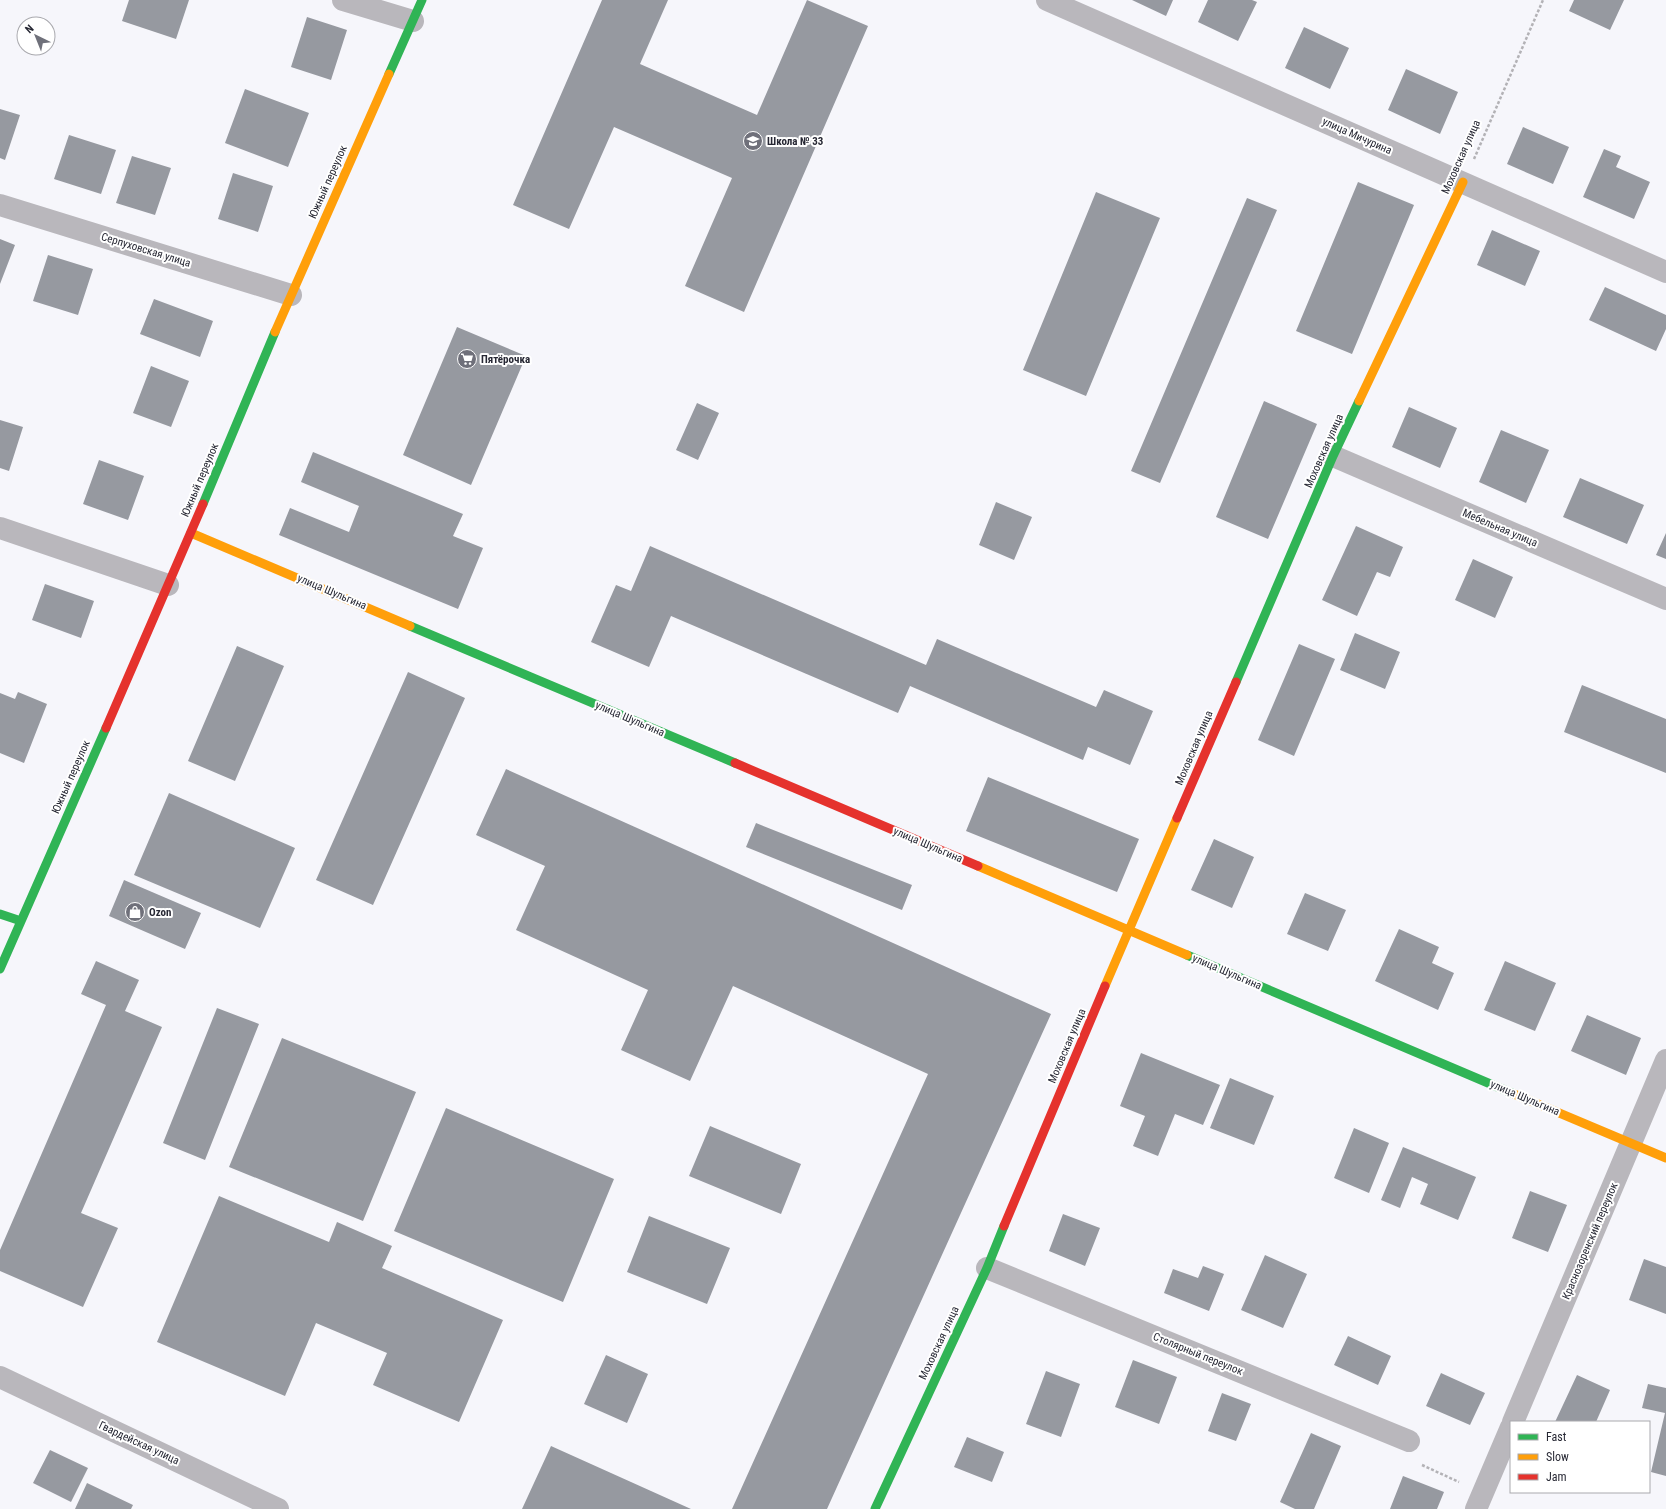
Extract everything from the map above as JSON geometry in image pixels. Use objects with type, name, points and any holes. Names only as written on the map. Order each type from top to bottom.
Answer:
[{"type":"street","points":[[343,0],[413,21]]},
{"type":"street","name":"Южный переулок","points":[[0,969],[191,532],[291,295],[422,0]]},
{"type":"street","name":"улица Мичурина","points":[[1047,0],[1666,272]]},
{"type":"street","name":"Моховская улица","points":[[876,1509],[987,1268],[1129,930],[1333,456],[1463,182]]},
{"type":"street","name":"Серпуховская улица","points":[[0,205],[291,295]]},
{"type":"street","name":"Мебельная улица","points":[[1333,456],[1666,599]]},
{"type":"street","points":[[0,528],[168,585]]},
{"type":"street","name":"улица Шульгина","points":[[191,532],[1666,1158]]},
{"type":"street","points":[[0,914],[21,921]]},
{"type":"street","name":"Краснозоренский переулок","points":[[1513,1421],[1666,1060]]},
{"type":"street","name":"Столярный переулок","points":[[987,1268],[1409,1441]]},
{"type":"street","name":"Гвардейская улица","points":[[0,1377],[278,1509]]},
{"type":"street","points":[[1478,1504],[1510,1429]]},
{"type":"path","name":"Моховская улица","points":[[1463,182],[1543,0]]},
{"type":"path","points":[[1409,1441],[1413,1454],[1422,1466],[1462,1484],[1478,1504]]},
{"type":"building","points":[[129,0],[189,0],[176,39],[122,21]]},
{"type":"building","points":[[602,0],[668,0],[640,64],[757,115],[807,0],[868,26],[744,312],[685,286],[732,178],[614,127],[569,229],[513,205]]},
{"type":"building","points":[[1132,0],[1173,0],[1166,16]]},
{"type":"building","points":[[1208,0],[1252,0],[1257,2],[1238,41],[1198,22]]},
{"type":"building","points":[[1574,0],[1624,0],[1610,30],[1569,11]]},
{"type":"building","points":[[307,17],[347,30],[331,80],[291,67]]},
{"type":"building","points":[[1304,27],[1349,48],[1330,89],[1285,68]]},
{"type":"building","points":[[1406,69],[1458,92],[1440,134],[1388,110]]},
{"type":"building","points":[[245,89],[309,113],[288,167],[225,143]]},
{"type":"building","points":[[0,109],[20,115],[5,160],[0,158]]},
{"type":"building","points":[[1523,127],[1569,147],[1553,184],[1507,164]]},
{"type":"building","points":[[69,135],[116,150],[101,194],[54,179]]},
{"type":"building","points":[[1604,149],[1621,156],[1616,167],[1650,182],[1634,219],[1583,197]]},
{"type":"building","points":[[132,156],[171,168],[155,215],[116,203]]},
{"type":"building","points":[[233,173],[273,186],[258,232],[218,219]]},
{"type":"building","points":[[1358,182],[1414,205],[1352,354],[1296,331]]},
{"type":"building","points":[[1096,192],[1160,218],[1086,396],[1023,370]]},
{"type":"building","points":[[1247,198],[1277,210],[1160,483],[1131,471]]},
{"type":"building","points":[[1492,230],[1540,251],[1525,286],[1477,265]]},
{"type":"building","points":[[0,239],[15,245],[0,284]]},
{"type":"building","points":[[48,255],[93,269],[78,315],[33,301]]},
{"type":"building","points":[[1605,287],[1666,315],[1666,329],[1656,351],[1589,320]]},
{"type":"building","points":[[154,299],[213,321],[200,357],[140,334]]},
{"type":"building","points":[[457,327],[526,356],[471,485],[403,455]]},
{"type":"building","points":[[151,366],[189,381],[171,427],[133,413]]},
{"type":"building","points":[[1264,401],[1317,424],[1268,539],[1216,517]]},
{"type":"building","points":[[697,403],[719,413],[698,460],[676,450]]},
{"type":"building","points":[[1409,407],[1457,428],[1440,468],[1392,447]]},
{"type":"building","points":[[0,420],[23,427],[9,471],[0,468]]},
{"type":"building","points":[[1501,430],[1549,450],[1526,503],[1479,482]]},
{"type":"building","points":[[313,452],[463,514],[453,536],[483,548],[458,609],[279,535],[290,508],[349,532],[359,506],[301,482]]},
{"type":"building","points":[[99,460],[144,476],[128,520],[83,504]]},
{"type":"building","points":[[1580,478],[1644,505],[1627,544],[1563,517]]},
{"type":"building","points":[[996,502],[1032,517],[1014,560],[979,545]]},
{"type":"building","points":[[1356,526],[1403,547],[1390,577],[1377,572],[1357,616],[1322,600]]},
{"type":"building","points":[[1666,533],[1666,559],[1656,555]]},
{"type":"building","points":[[650,546],[926,665],[937,639],[1096,707],[1104,690],[1153,711],[1130,765],[1088,747],[1083,760],[910,686],[898,713],[671,616],[649,667],[591,642],[616,585],[631,591]]},
{"type":"building","points":[[1473,559],[1513,577],[1495,618],[1455,600]]},
{"type":"building","points":[[45,584],[94,601],[81,638],[32,620]]},
{"type":"building","points":[[1355,633],[1400,652],[1385,689],[1340,670]]},
{"type":"building","points":[[1299,644],[1335,659],[1294,756],[1258,740]]},
{"type":"building","points":[[237,646],[284,666],[235,781],[188,761]]},
{"type":"building","points":[[408,672],[465,698],[373,905],[316,880]]},
{"type":"building","points":[[1582,685],[1666,719],[1666,773],[1564,732]]},
{"type":"building","points":[[18,692],[47,704],[24,763],[0,753],[0,693],[15,699]]},
{"type":"building","points":[[506,769],[1051,1014],[827,1509],[732,1509],[928,1074],[733,986],[690,1081],[621,1050],[648,990],[516,930],[545,866],[476,835]]},
{"type":"building","points":[[988,777],[1139,839],[1117,892],[966,831]]},
{"type":"building","points":[[169,793],[295,848],[260,928],[134,875]]},
{"type":"building","points":[[756,823],[912,885],[902,910],[746,847]]},
{"type":"building","points":[[1214,839],[1254,857],[1232,908],[1191,890]]},
{"type":"building","points":[[124,880],[201,913],[185,949],[109,916]]},
{"type":"building","points":[[1305,893],[1346,910],[1328,951],[1287,934]]},
{"type":"building","points":[[1399,929],[1439,947],[1432,963],[1454,973],[1438,1010],[1375,981]]},
{"type":"building","points":[[96,961],[139,980],[125,1011],[162,1027],[81,1213],[118,1228],[83,1307],[0,1271],[0,1250],[106,1005],[81,994]]},
{"type":"building","points":[[1505,961],[1556,983],[1535,1031],[1484,1010]]},
{"type":"building","points":[[217,1008],[259,1024],[205,1160],[163,1143]]},
{"type":"building","points":[[1587,1015],[1641,1038],[1626,1075],[1571,1051]]},
{"type":"building","points":[[282,1038],[416,1092],[363,1221],[229,1167]]},
{"type":"building","points":[[1141,1053],[1220,1085],[1203,1125],[1175,1114],[1158,1156],[1133,1146],[1145,1116],[1120,1106]]},
{"type":"building","points":[[1230,1078],[1274,1096],[1254,1145],[1210,1128]]},
{"type":"building","points":[[446,1108],[614,1179],[563,1302],[394,1231]]},
{"type":"building","points":[[710,1126],[801,1164],[781,1214],[689,1176]]},
{"type":"building","points":[[1354,1128],[1389,1143],[1369,1193],[1334,1178]]},
{"type":"building","points":[[1403,1147],[1476,1177],[1458,1220],[1420,1204],[1428,1184],[1412,1177],[1400,1208],[1381,1200]]},
{"type":"building","points":[[1530,1191],[1567,1205],[1548,1252],[1512,1238]]},
{"type":"building","points":[[219,1196],[329,1242],[337,1222],[392,1246],[382,1268],[503,1320],[459,1422],[373,1385],[387,1353],[316,1323],[285,1396],[157,1342]]},
{"type":"building","points":[[1063,1214],[1100,1228],[1085,1266],[1049,1251]]},
{"type":"building","points":[[649,1216],[730,1248],[707,1304],[627,1272]]},
{"type":"building","points":[[1265,1255],[1307,1274],[1283,1328],[1241,1310]]},
{"type":"building","points":[[1644,1259],[1666,1267],[1666,1314],[1629,1300]]},
{"type":"building","points":[[1203,1266],[1224,1274],[1209,1311],[1164,1293],[1173,1269],[1198,1278]]},
{"type":"building","points":[[1348,1336],[1391,1356],[1378,1385],[1334,1365]]},
{"type":"building","points":[[606,1355],[648,1374],[627,1423],[584,1404]]},
{"type":"building","points":[[1133,1360],[1177,1377],[1159,1424],[1115,1407]]},
{"type":"building","points":[[1046,1371],[1080,1384],[1061,1437],[1026,1424]]},
{"type":"building","points":[[1441,1373],[1485,1393],[1470,1425],[1426,1406]]},
{"type":"building","points":[[1577,1375],[1610,1390],[1596,1421],[1555,1421]]},
{"type":"building","points":[[1648,1384],[1666,1388],[1666,1476],[1651,1472],[1665,1413],[1642,1408]]},
{"type":"building","points":[[1222,1393],[1251,1404],[1236,1441],[1208,1431]]},
{"type":"building","points":[[1311,1433],[1341,1446],[1314,1509],[1295,1509],[1280,1502]]},
{"type":"building","points":[[967,1437],[1004,1452],[992,1482],[954,1467]]},
{"type":"building","points":[[551,1446],[691,1509],[522,1509]]},
{"type":"building","points":[[50,1450],[88,1468],[71,1502],[33,1483]]},
{"type":"building","points":[[1403,1476],[1444,1492],[1437,1509],[1390,1509]]},
{"type":"building","points":[[87,1483],[133,1505],[131,1509],[75,1509]]},
{"type":"traffic: fast","points":[[389,74],[422,0]]},
{"type":"traffic: fast","points":[[203,504],[275,332]]},
{"type":"traffic: fast","points":[[1236,682],[1333,456],[1359,401]]},
{"type":"traffic: fast","points":[[410,626],[735,763]]},
{"type":"traffic: fast","points":[[0,969],[106,728]]},
{"type":"traffic: fast","points":[[0,914],[21,921]]},
{"type":"traffic: fast","points":[[1187,955],[1514,1094]]},
{"type":"traffic: fast","points":[[875,1509],[987,1268],[1004,1226]]},
{"type":"traffic: slow","points":[[275,332],[389,74]]},
{"type":"traffic: slow","points":[[1359,401],[1463,182]]},
{"type":"traffic: slow","points":[[191,533],[410,626]]},
{"type":"traffic: slow","points":[[1105,986],[1177,818]]},
{"type":"traffic: slow","points":[[978,866],[1187,955]]},
{"type":"traffic: slow","points":[[1514,1094],[1666,1158]]},
{"type":"traffic: jam","points":[[106,728],[203,504]]},
{"type":"traffic: jam","points":[[1177,818],[1236,682]]},
{"type":"traffic: jam","points":[[735,763],[978,866]]},
{"type":"traffic: jam","points":[[1004,1226],[1105,986]]},
{"type":"place","name":"Школа № 33","points":[[753,141]]},
{"type":"place","name":"Пятёрочка","points":[[467,359]]},
{"type":"place","name":"Ozon","points":[[135,912]]}]
